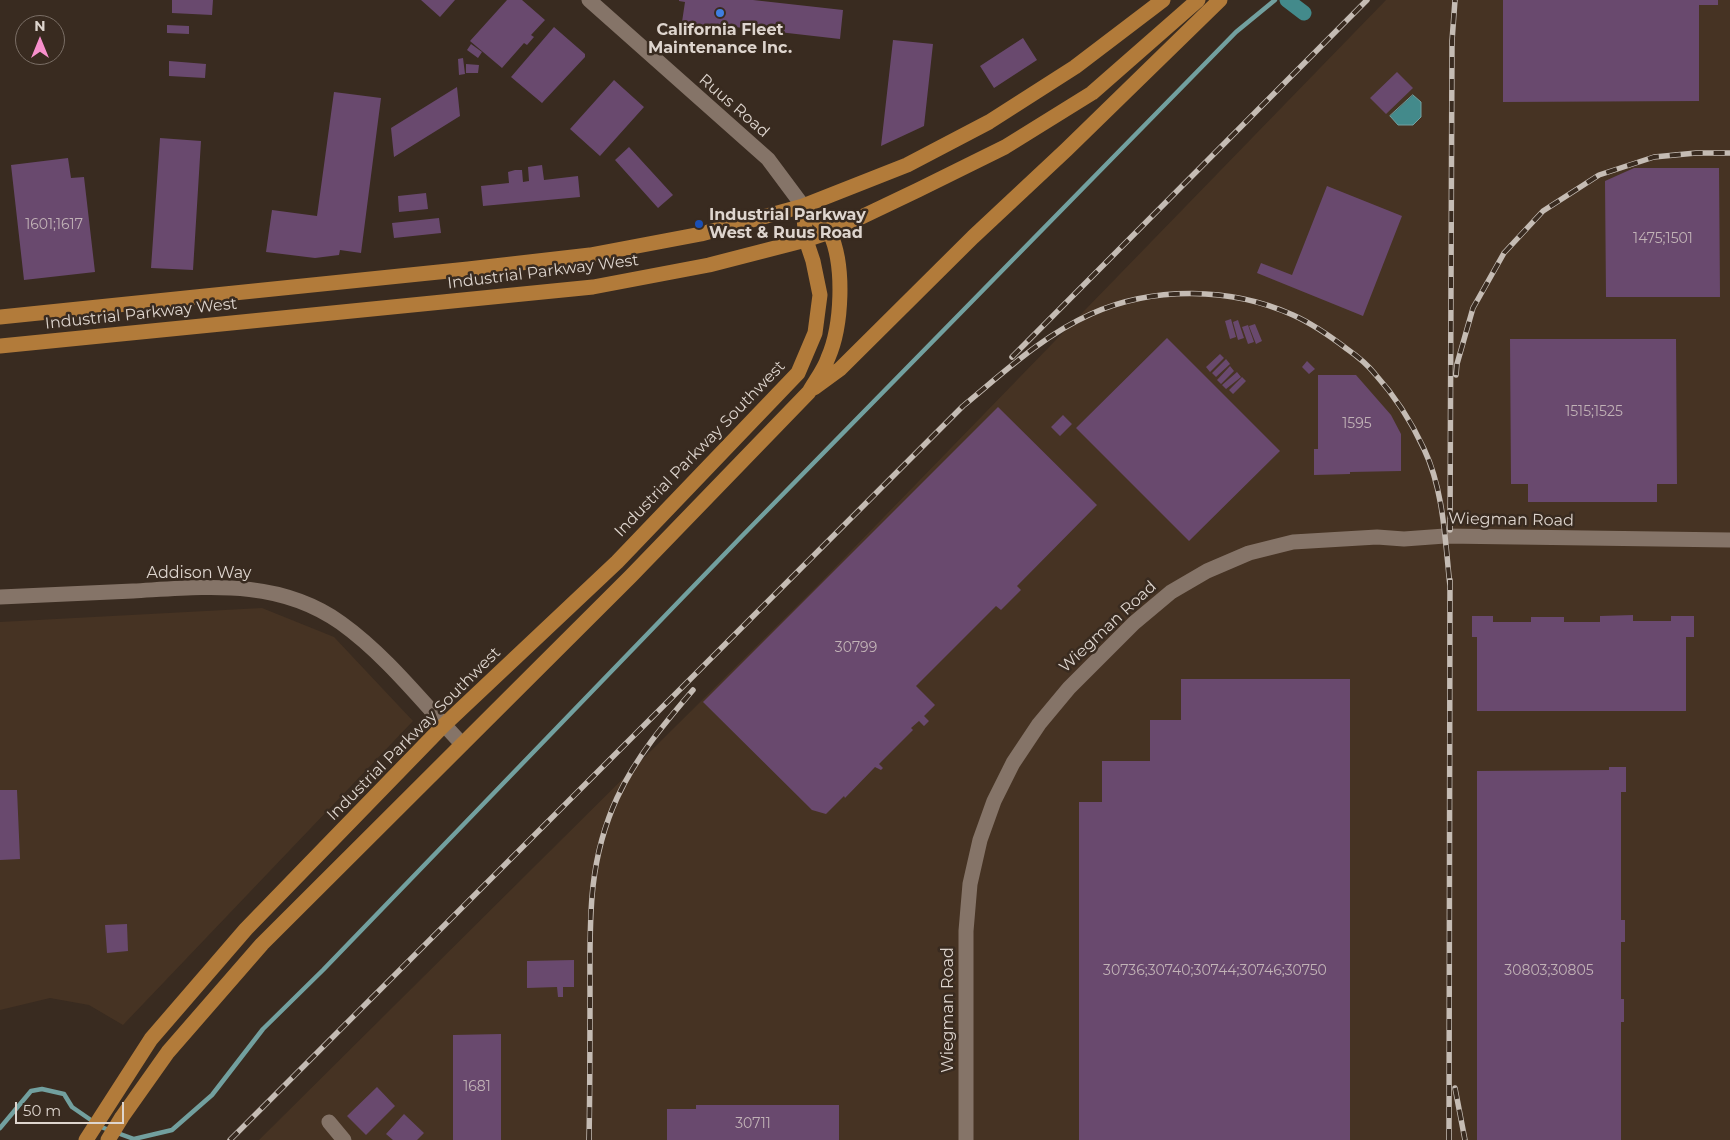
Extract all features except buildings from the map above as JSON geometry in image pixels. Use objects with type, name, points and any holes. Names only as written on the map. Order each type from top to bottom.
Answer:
[{"type":"main road","name":"Industrial Parkway West","points":[[0,317],[590,255],[701,234],[802,206],[907,165],[989,122],[1075,67],[1163,0]]},
{"type":"main road","name":"Industrial Parkway West","points":[[0,346],[593,287],[709,265],[806,240],[830,232],[1005,147],[1092,93],[1198,0]]},
{"type":"main road","points":[[108,1140],[168,1052],[262,944],[631,576],[809,392],[840,369],[973,237],[1066,150],[1220,0]]},
{"type":"main road","points":[[802,206],[830,232],[836,252],[841,296],[838,324],[828,359],[809,392]]},
{"type":"main road","name":"Industrial Parkway Southwest","points":[[86,1140],[151,1039],[246,929],[444,725],[617,562],[798,373],[815,333],[820,295],[813,261],[806,240],[802,206]]},
{"type":"street","name":"Ruus Road","points":[[589,0],[768,159],[802,206]]},
{"type":"street","name":"Wiegman Road","points":[[966,1140],[966,931],[970,884],[980,840],[994,801],[1013,763],[1045,717],[1069,688],[1134,623],[1170,592],[1207,571],[1249,553],[1293,542],[1445,536],[1730,540]]},
{"type":"street","name":"Addison Way","points":[[0,598],[218,587],[261,590],[303,602],[341,623],[374,651],[462,744]]},
{"type":"street","points":[[329,1122],[344,1140]]},
{"type":"shaded area","points":[[1386,0],[1730,0],[1730,1140],[259,1140],[817,586]]},
{"type":"shaded area","points":[[262,608],[334,637],[413,721],[123,1025],[89,1005],[50,998],[0,1010],[0,622]]},
{"type":"water","points":[[1413,95],[1421,102],[1421,117],[1413,125],[1398,125],[1390,116]]},
{"type":"waterway","points":[[0,1128],[31,1091],[42,1089],[64,1094],[72,1107],[101,1127],[134,1139],[172,1130],[212,1095],[263,1029],[323,970],[742,536],[1236,32],[1275,0]]},
{"type":"waterway","points":[[1287,0],[1304,13]]},
{"type":"railway","points":[[1012,357],[1367,0]]},
{"type":"railway","points":[[1450,530],[1452,41],[1455,0]]},
{"type":"railway","points":[[1456,375],[1457,364],[1473,308],[1504,253],[1543,211],[1599,175],[1654,157],[1696,153],[1730,153]]},
{"type":"railway","points":[[230,1140],[963,406],[1040,344],[1091,314],[1140,298],[1166,295],[1218,295],[1244,299],[1293,315],[1321,330],[1354,354],[1372,370],[1396,401],[1414,429],[1431,465],[1443,516],[1450,586]]},
{"type":"railway","points":[[1449,1140],[1450,580]]},
{"type":"railway","points":[[589,1140],[590,942],[592,894],[600,846],[617,798],[633,769],[661,728],[693,690]]},
{"type":"railway","points":[[1455,1088],[1465,1140]]},
{"type":"place","name":"California Fleet Maintenance Inc.","points":[[720,13]]},
{"type":"place","name":"Industrial Parkway West & Ruus Road","points":[[699,224]]}]
